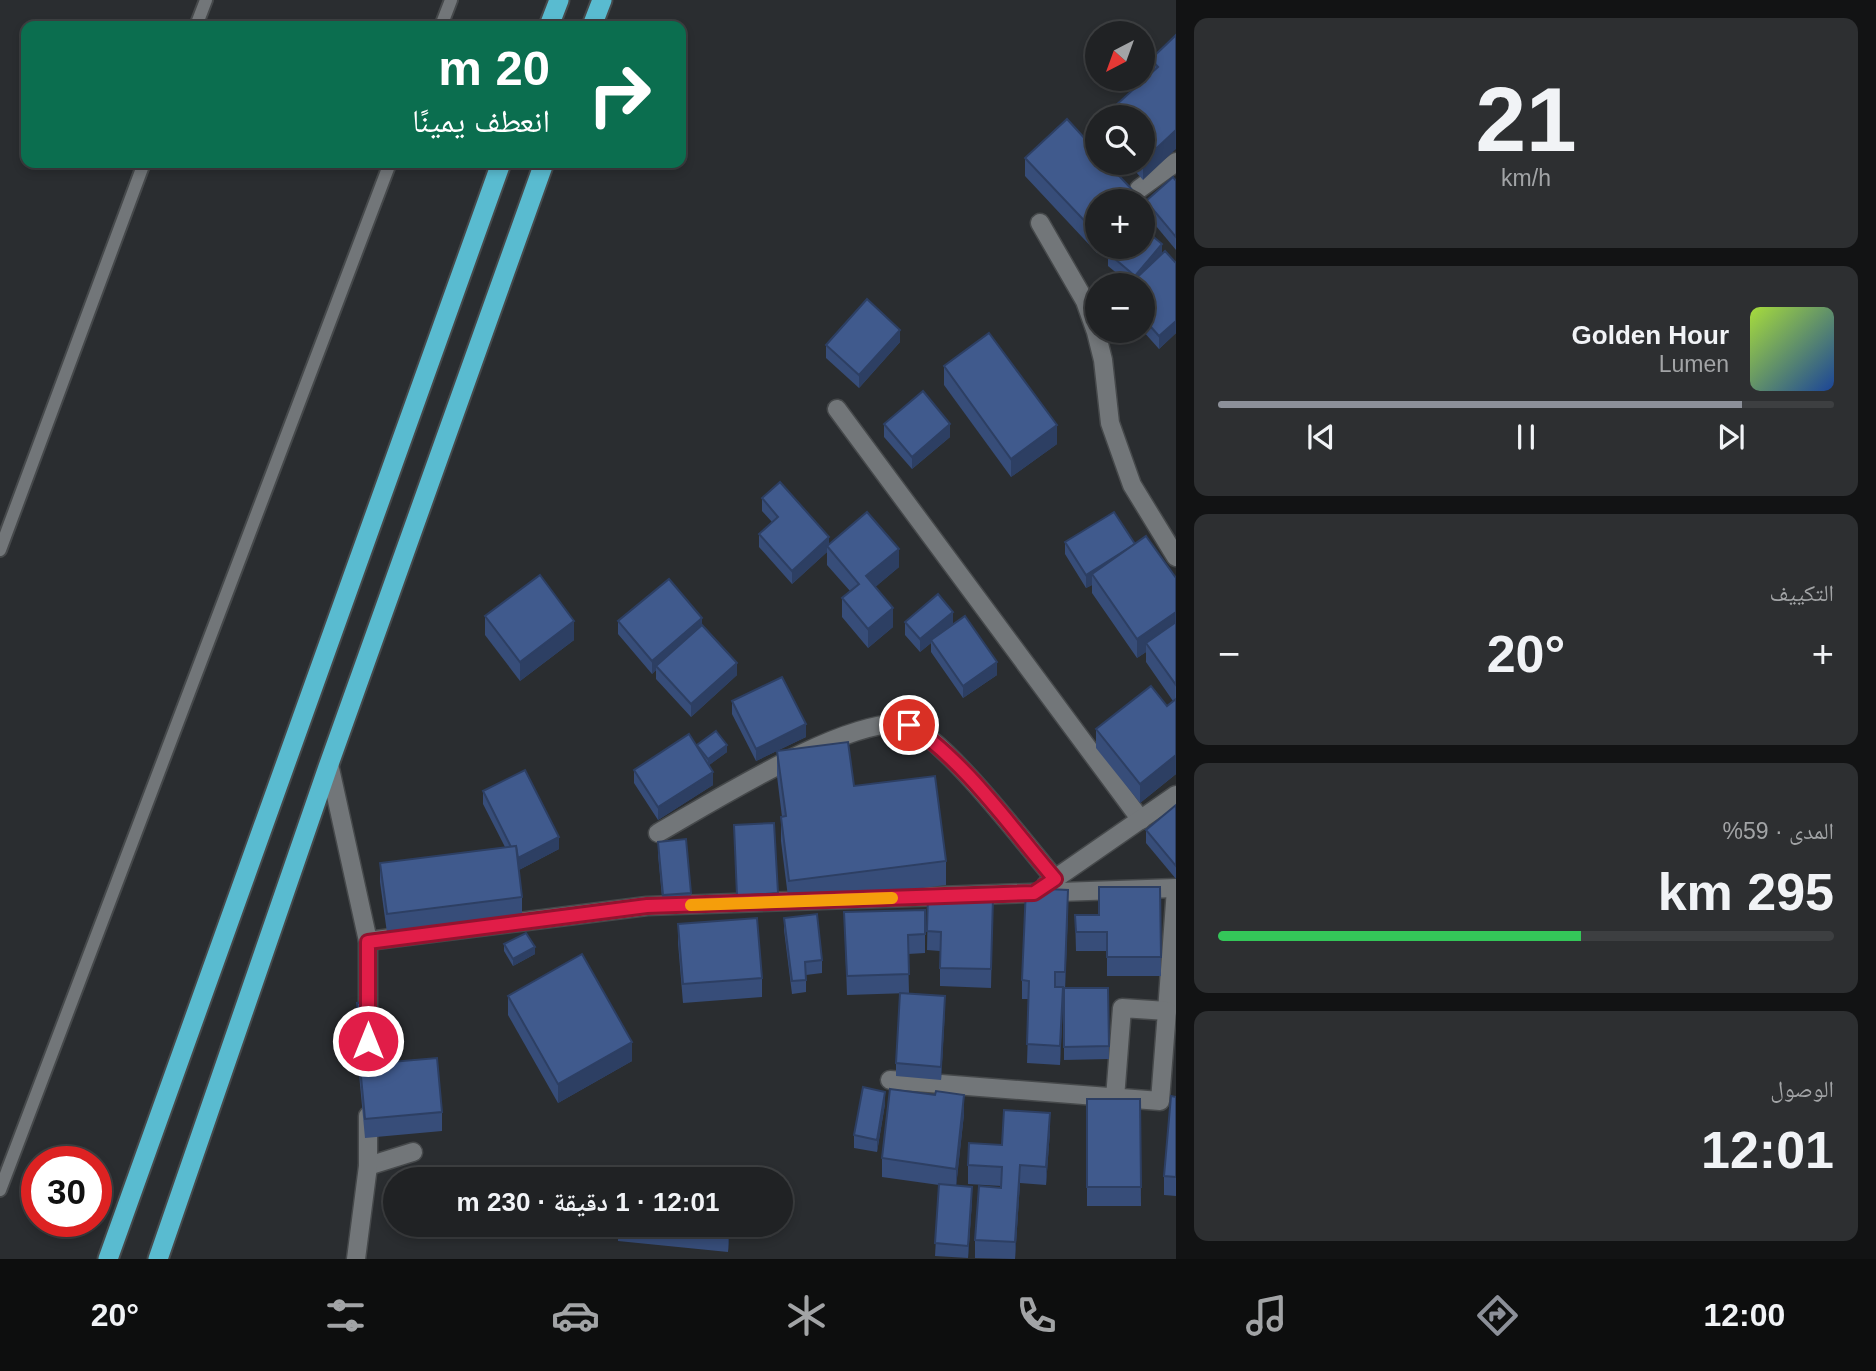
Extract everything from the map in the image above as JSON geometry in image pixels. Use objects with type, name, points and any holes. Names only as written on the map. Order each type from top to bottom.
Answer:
[{"type":"highway","points":[[552,21],[559,0]]},
{"type":"highway","points":[[594,21],[602,0]]},
{"type":"highway","points":[[108,1259],[499,168]]},
{"type":"highway","points":[[158,1259],[329,764],[542,168]]},
{"type":"street","points":[[1139,189],[1176,162]]},
{"type":"street","points":[[1040,223],[1086,301],[1103,360],[1110,423],[1132,485],[1176,557]]},
{"type":"street","points":[[837,409],[1141,820]]},
{"type":"street","points":[[659,833],[797,755],[864,729],[893,724],[909,725],[929,737],[953,760],[1055,879]]},
{"type":"street","points":[[329,764],[368,942],[368,1047]]},
{"type":"street","points":[[1034,893],[1176,795]]},
{"type":"street","points":[[368,942],[647,906],[1176,888],[1167,1012],[1168,1102],[890,1080]]},
{"type":"street","points":[[1115,1098],[1122,1008],[1167,1012]]},
{"type":"street","points":[[356,1259],[368,1166],[368,1100]]},
{"type":"street","points":[[368,1166],[413,1152]]},
{"type":"lane","points":[[198,21],[206,0]]},
{"type":"lane","points":[[443,21],[451,0]]},
{"type":"lane","points":[[0,551],[142,168]]},
{"type":"lane","points":[[0,1190],[388,168]]},
{"type":"building","points":[[1176,35],[1176,130],[1155,150],[1155,105],[1116,105],[1132,91],[1155,91],[1155,70],[1158,67],[1155,55]]},
{"type":"building","points":[[1067,119],[1085,139],[1085,175],[1118,175],[1131,189],[1085,189],[1085,221],[1025,158]]},
{"type":"building","points":[[1173,177],[1176,181],[1176,237],[1155,212],[1155,193]]},
{"type":"building","points":[[1155,238],[1162,244],[1155,252]]},
{"type":"building","points":[[1165,251],[1176,263],[1176,321],[1159,336],[1155,332],[1155,273],[1142,273]]},
{"type":"building","points":[[1115,259],[1149,259],[1138,273],[1131,273]]},
{"type":"building","points":[[867,299],[900,330],[859,375],[826,345]]},
{"type":"building","points":[[989,333],[1057,425],[1011,459],[944,366]]},
{"type":"building","points":[[923,391],[950,424],[912,457],[884,424]]},
{"type":"building","points":[[780,482],[829,537],[792,571],[759,534],[778,517],[762,498]]},
{"type":"building","points":[[867,512],[899,549],[866,576],[893,608],[868,629],[842,598],[859,584],[827,546]]},
{"type":"building","points":[[1114,512],[1135,544],[1086,575],[1065,542]]},
{"type":"building","points":[[1146,536],[1176,578],[1176,612],[1137,639],[1092,574]]},
{"type":"building","points":[[540,575],[574,621],[520,662],[485,616]]},
{"type":"building","points":[[669,579],[702,618],[652,661],[618,621]]},
{"type":"building","points":[[938,594],[953,612],[920,639],[905,622]]},
{"type":"building","points":[[965,616],[997,662],[963,686],[931,640]]},
{"type":"building","points":[[1176,622],[1176,685],[1146,643]]},
{"type":"building","points":[[702,625],[737,663],[691,704],[656,666]]},
{"type":"building","points":[[782,677],[806,724],[756,749],[732,701]]},
{"type":"building","points":[[1151,686],[1167,706],[1176,699],[1176,755],[1140,784],[1096,729]]},
{"type":"building","points":[[716,731],[727,745],[708,759],[697,745]]},
{"type":"building","points":[[689,734],[713,772],[658,807],[634,770]]},
{"type":"building","points":[[848,742],[854,786],[935,776],[946,861],[789,881],[781,817],[786,816],[777,751]]},
{"type":"building","points":[[525,770],[559,837],[518,858],[516,846],[511,847],[483,791]]},
{"type":"building","points":[[1176,805],[1176,866],[1146,830]]},
{"type":"building","points":[[774,823],[778,893],[737,896],[734,825]]},
{"type":"building","points":[[686,839],[691,893],[663,895],[658,842]]},
{"type":"building","points":[[516,846],[522,897],[387,914],[380,863]]},
{"type":"building","points":[[1099,887],[1160,887],[1161,957],[1107,957],[1107,932],[1076,932],[1075,915],[1099,915]]},
{"type":"building","points":[[1026,888],[1068,890],[1065,972],[1055,972],[1055,987],[1063,987],[1060,1046],[1027,1044],[1029,981],[1022,980]]},
{"type":"building","points":[[928,896],[993,898],[991,969],[940,968],[941,932],[927,931]]},
{"type":"building","points":[[925,910],[925,934],[908,935],[909,974],[847,976],[844,912]]},
{"type":"building","points":[[817,914],[822,960],[805,962],[806,980],[792,981],[784,918]]},
{"type":"building","points":[[757,918],[762,978],[683,984],[678,924]]},
{"type":"building","points":[[526,933],[535,947],[513,959],[504,944]]},
{"type":"building","points":[[582,954],[632,1042],[558,1084],[508,996]]},
{"type":"building","points":[[1064,988],[1108,988],[1109,1046],[1064,1047]]},
{"type":"building","points":[[900,993],[945,996],[941,1067],[896,1063]]},
{"type":"building","points":[[371,1002],[375,1052],[361,1053],[357,1003]]},
{"type":"building","points":[[380,1054],[380,1063],[437,1058],[442,1112],[365,1119],[359,1055]]},
{"type":"building","points":[[863,1087],[885,1092],[877,1140],[854,1135]]},
{"type":"building","points":[[890,1089],[935,1095],[936,1091],[964,1095],[956,1169],[882,1158]]},
{"type":"building","points":[[1171,1096],[1176,1097],[1176,1177],[1164,1176]]},
{"type":"building","points":[[1087,1099],[1140,1099],[1141,1187],[1087,1187]]},
{"type":"building","points":[[1004,1110],[1050,1113],[1046,1167],[1020,1165],[1015,1242],[975,1240],[979,1186],[1001,1188],[1002,1167],[968,1165],[969,1143],[1002,1145]]},
{"type":"building","points":[[939,1184],[972,1187],[968,1246],[935,1243]]},
{"type":"slow traffic","points":[[691,905],[892,898]]},
{"type":"route","points":[[368,1041],[368,942],[647,906],[1034,893],[1055,879],[953,760],[929,737],[909,725]]}]
